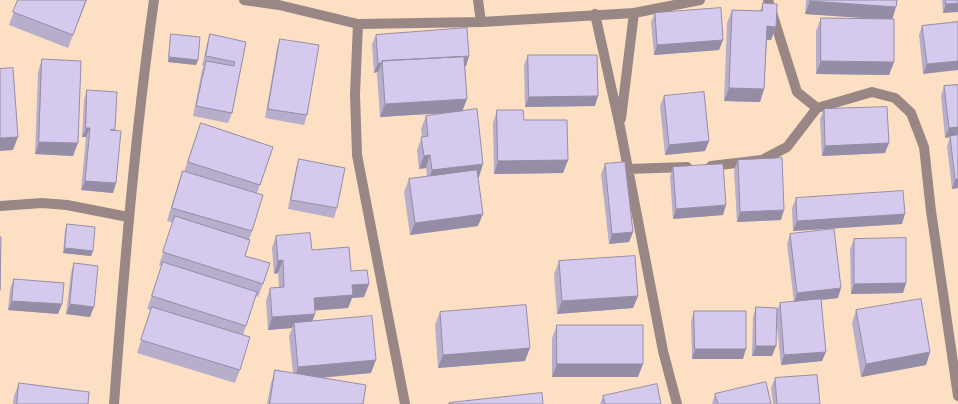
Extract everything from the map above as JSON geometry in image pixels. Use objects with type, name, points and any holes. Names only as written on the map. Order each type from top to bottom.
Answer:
[{"type":"street","points":[[114,404],[128,217],[145,64],[154,0]]},
{"type":"street","points":[[244,0],[279,5],[358,24],[481,22],[595,14],[634,13],[700,0]]},
{"type":"street","points":[[478,0],[481,22]]},
{"type":"street","points":[[768,0],[797,92],[817,108]]},
{"type":"street","points":[[620,127],[634,13]]},
{"type":"street","points":[[595,14],[620,127],[662,343],[677,404]]},
{"type":"street","points":[[358,24],[355,94],[357,155],[405,404]]},
{"type":"street","points":[[627,169],[699,167],[762,160],[788,147],[817,108],[872,92],[895,98],[911,112],[924,147],[931,211],[958,396]]},
{"type":"street","points":[[0,206],[42,203],[67,205],[128,217]]},
{"type":"building","points":[[18,0],[86,0],[73,35],[13,12]]},
{"type":"building","points":[[810,0],[897,0],[896,7]]},
{"type":"building","points":[[946,0],[958,0],[958,3],[946,4]]},
{"type":"building","points":[[763,3],[777,4],[776,27],[767,26],[764,89],[729,88],[732,10],[762,11]]},
{"type":"building","points":[[721,8],[723,40],[657,45],[655,13]]},
{"type":"building","points":[[821,18],[894,19],[894,62],[821,61]]},
{"type":"building","points":[[958,22],[958,61],[927,64],[922,26]]},
{"type":"building","points":[[467,28],[469,56],[382,61],[382,63],[378,63],[376,35]]},
{"type":"building","points":[[171,34],[200,37],[198,60],[169,57]]},
{"type":"building","points":[[210,34],[246,42],[232,113],[196,106],[206,61],[234,66],[235,62],[206,56]]},
{"type":"building","points":[[280,39],[319,45],[307,115],[268,109]]},
{"type":"building","points":[[528,55],[597,55],[598,96],[529,97]]},
{"type":"building","points":[[464,57],[467,99],[385,104],[382,61]]},
{"type":"building","points":[[42,59],[81,61],[78,143],[39,142]]},
{"type":"building","points":[[13,68],[18,137],[0,138],[0,69]]},
{"type":"building","points":[[958,85],[958,127],[949,128],[944,86]]},
{"type":"building","points":[[87,90],[117,92],[115,129],[110,130],[121,131],[116,183],[85,181],[90,128],[86,128]]},
{"type":"building","points":[[704,92],[709,141],[669,145],[664,96]]},
{"type":"building","points":[[887,107],[889,143],[825,146],[824,109]]},
{"type":"building","points":[[477,109],[483,164],[432,170],[430,155],[424,156],[421,137],[428,136],[426,116]]},
{"type":"building","points":[[497,110],[523,110],[524,120],[567,120],[568,160],[498,161]]},
{"type":"building","points":[[201,123],[273,147],[260,185],[188,162]]},
{"type":"building","points":[[958,135],[958,179],[955,179],[950,136]]},
{"type":"building","points":[[782,158],[784,210],[740,212],[738,160]]},
{"type":"building","points":[[299,159],[345,168],[337,208],[291,200]]},
{"type":"building","points":[[625,162],[633,232],[612,234],[605,164]]},
{"type":"building","points":[[723,164],[726,205],[676,209],[673,167]]},
{"type":"building","points":[[477,170],[483,214],[415,223],[409,179]]},
{"type":"building","points":[[183,171],[263,195],[252,231],[172,208]]},
{"type":"building","points":[[903,191],[905,214],[797,221],[796,198]]},
{"type":"building","points":[[175,216],[250,240],[245,256],[270,263],[263,284],[163,252]]},
{"type":"building","points":[[67,224],[95,227],[93,251],[65,248]]},
{"type":"building","points":[[834,229],[841,288],[797,293],[790,234]]},
{"type":"building","points":[[310,233],[312,250],[349,247],[351,271],[367,270],[369,284],[352,285],[353,295],[314,298],[315,314],[272,317],[270,288],[284,287],[283,260],[278,261],[276,236]]},
{"type":"building","points":[[0,237],[1,237],[0,290]]},
{"type":"building","points":[[906,238],[906,283],[854,284],[854,239]]},
{"type":"building","points":[[635,256],[638,296],[562,301],[559,261]]},
{"type":"building","points":[[163,262],[257,292],[246,326],[152,296]]},
{"type":"building","points":[[74,263],[98,266],[94,307],[70,304]]},
{"type":"building","points":[[14,279],[64,283],[62,304],[12,301]]},
{"type":"building","points":[[821,299],[826,352],[784,355],[780,303]]},
{"type":"building","points":[[921,299],[930,352],[866,364],[856,310]]},
{"type":"building","points":[[526,305],[530,348],[443,355],[440,312]]},
{"type":"building","points":[[152,307],[250,337],[240,370],[141,340]]},
{"type":"building","points":[[756,307],[777,308],[776,346],[756,346]]},
{"type":"building","points":[[694,311],[746,311],[746,349],[695,349]]},
{"type":"building","points":[[372,316],[376,360],[298,367],[294,323]]},
{"type":"building","points":[[557,325],[643,325],[643,364],[557,364]]},
{"type":"building","points":[[275,370],[366,385],[363,404],[270,404]]},
{"type":"building","points":[[817,375],[820,404],[777,404],[775,378]]},
{"type":"building","points":[[766,382],[771,404],[718,404],[715,394]]},
{"type":"building","points":[[19,383],[89,392],[88,404],[17,404]]},
{"type":"building","points":[[657,384],[661,404],[605,404],[603,396]]},
{"type":"building","points":[[542,393],[543,404],[449,404],[449,403]]}]
